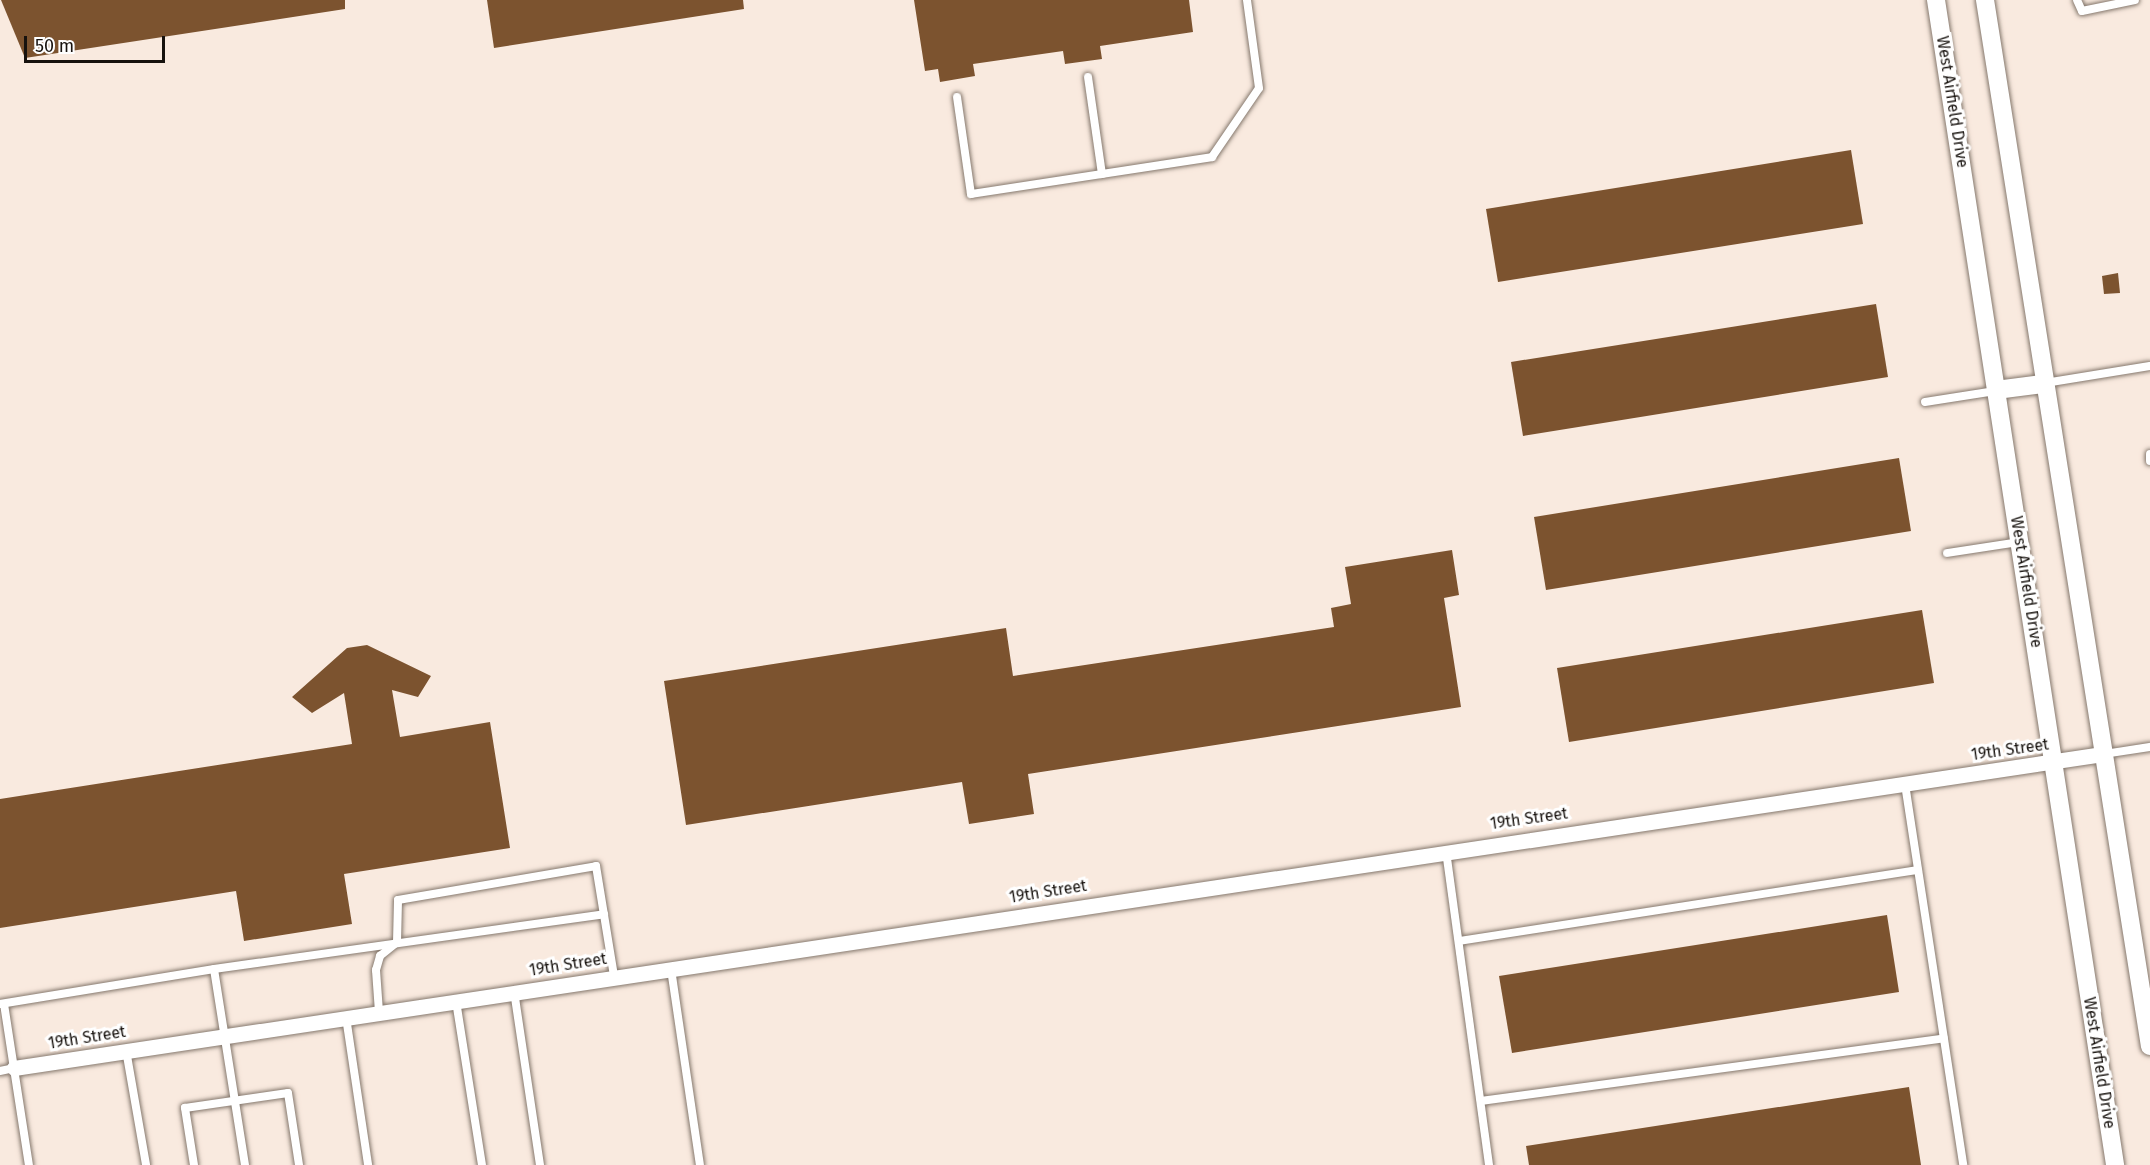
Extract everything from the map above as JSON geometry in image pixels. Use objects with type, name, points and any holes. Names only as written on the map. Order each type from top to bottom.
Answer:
[{"type":"street","name":"West Airfield Drive","points":[[1936,0],[2055,762],[2115,1165]]},
{"type":"street","points":[[1985,0],[2043,384],[2150,1046]]},
{"type":"street","points":[[1996,390],[2043,384]]},
{"type":"street","name":"19th Street","points":[[7,1070],[1446,850],[2103,754]]},
{"type":"lane","points":[[957,97],[971,194],[1212,157],[1259,88],[1247,0]]},
{"type":"lane","points":[[2077,0],[2082,11],[2135,0]]},
{"type":"lane","points":[[1088,77],[1102,174]]},
{"type":"lane","points":[[2043,384],[2150,366]]},
{"type":"lane","points":[[1925,402],[1996,390]]},
{"type":"lane","points":[[2150,454],[2150,461]]},
{"type":"lane","points":[[1947,554],[2020,542]]},
{"type":"lane","points":[[2103,754],[2150,747]]},
{"type":"lane","points":[[1905,784],[1963,1165]]},
{"type":"lane","points":[[1446,850],[1489,1165]]},
{"type":"lane","points":[[379,1012],[376,970],[380,956],[397,942],[398,900],[596,866],[614,976]]},
{"type":"lane","points":[[1459,941],[1918,870]]},
{"type":"lane","points":[[29,1165],[7,1070],[2,1004],[214,969],[604,915]]},
{"type":"lane","points":[[671,967],[700,1165]]},
{"type":"lane","points":[[214,969],[245,1165]]},
{"type":"lane","points":[[514,991],[540,1165]]},
{"type":"lane","points":[[456,1000],[482,1165]]},
{"type":"lane","points":[[346,1017],[368,1165]]},
{"type":"lane","points":[[1481,1101],[1944,1038]]},
{"type":"lane","points":[[126,1050],[146,1165]]},
{"type":"lane","points":[[194,1165],[185,1108],[288,1093],[299,1165]]},
{"type":"building","points":[[1,0],[345,0],[345,9],[25,58]]},
{"type":"building","points":[[487,0],[743,0],[744,9],[494,48]]},
{"type":"building","points":[[914,0],[1189,0],[1193,32],[1100,46],[1102,59],[1065,64],[1063,51],[973,64],[975,76],[940,82],[938,69],[925,71]]},
{"type":"building","points":[[1851,150],[1863,224],[1498,282],[1486,209]]},
{"type":"building","points":[[2118,273],[2120,293],[2104,294],[2102,276]]},
{"type":"building","points":[[1876,304],[1888,377],[1523,436],[1511,362]]},
{"type":"building","points":[[1899,458],[1911,531],[1546,590],[1534,517]]},
{"type":"building","points":[[1452,550],[1459,595],[1444,598],[1461,707],[1028,774],[1034,814],[969,824],[962,782],[686,825],[664,681],[1006,628],[1013,676],[1334,627],[1331,608],[1351,604],[1345,567]]},
{"type":"building","points":[[1922,610],[1934,683],[1569,742],[1557,668]]},
{"type":"building","points":[[367,645],[431,676],[418,697],[392,690],[400,737],[490,722],[510,848],[344,874],[352,924],[244,941],[236,891],[0,928],[0,799],[352,744],[344,693],[312,713],[292,697],[347,648]]},
{"type":"building","points":[[1887,915],[1899,992],[1512,1053],[1499,976]]},
{"type":"building","points":[[1909,1087],[1921,1165],[1529,1165],[1526,1146]]}]
